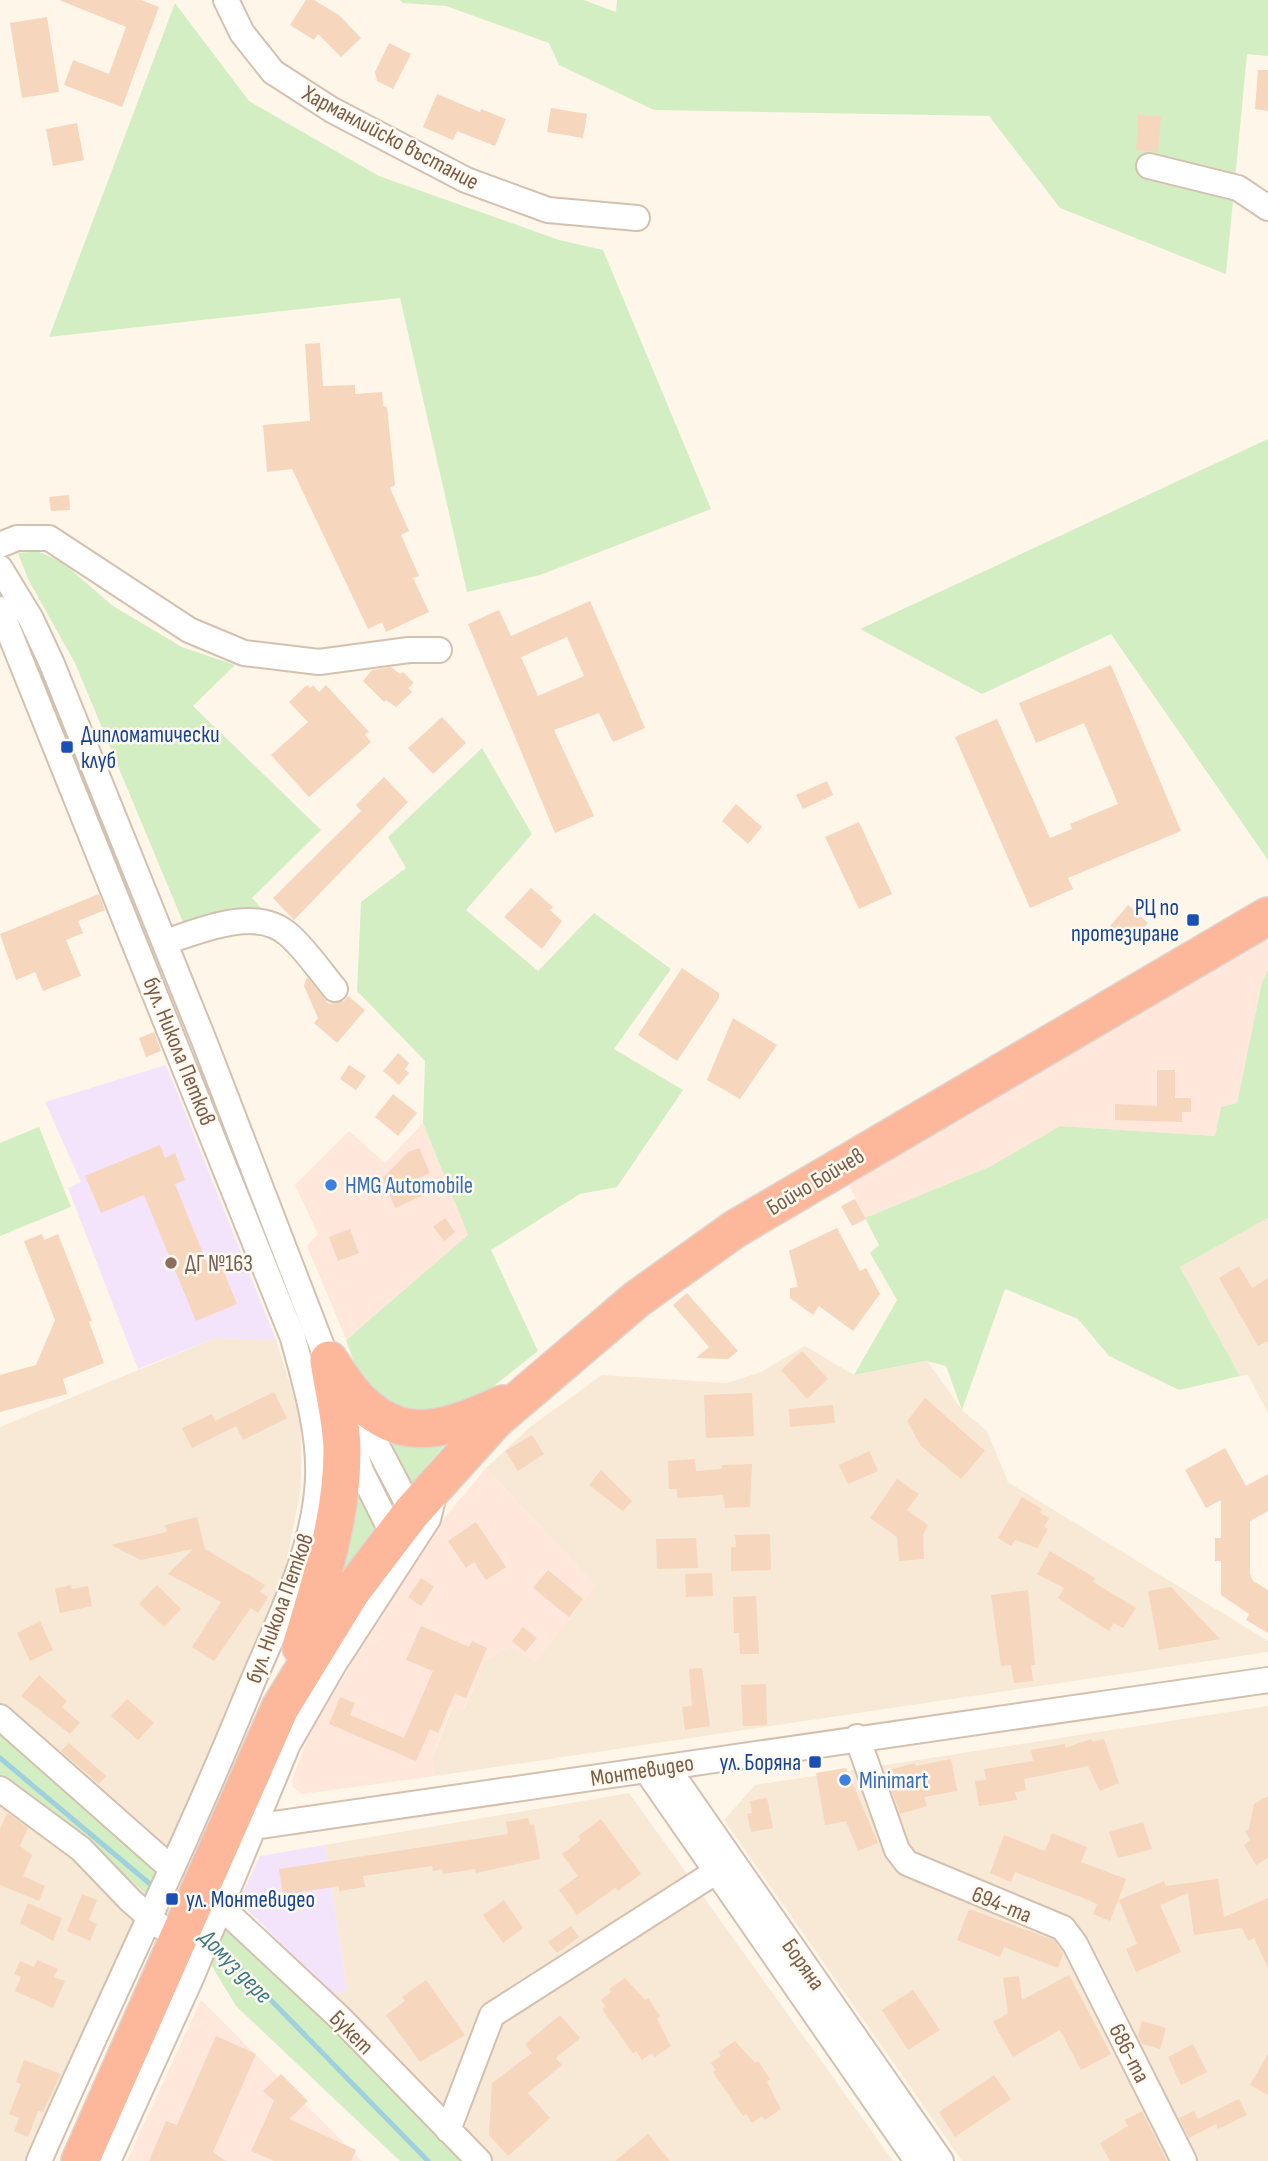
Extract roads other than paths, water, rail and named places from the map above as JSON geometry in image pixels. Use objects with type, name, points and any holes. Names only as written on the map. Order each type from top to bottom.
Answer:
[{"type":"highway","name":"Бойчо Бойчев","points":[[402,1524],[523,1395],[637,1300],[735,1229],[1268,916]]},
{"type":"highway","points":[[329,1360],[360,1402],[379,1417],[423,1431],[468,1420],[523,1395]]},
{"type":"highway","points":[[279,1708],[327,1560],[336,1517],[342,1450],[329,1360]]},
{"type":"highway","name":"бул. Никола Петков","points":[[80,2161],[169,1930],[239,1829],[279,1708],[351,1592],[402,1524]]},
{"type":"street","name":"Харманлийско въстание","points":[[226,0],[242,33],[273,72],[332,110],[466,180],[548,210],[637,218]]},
{"type":"street","points":[[1149,166],[1238,188],[1268,208]]},
{"type":"street","points":[[0,545],[17,538],[49,538],[189,630],[244,653],[319,662],[409,650],[439,650]]},
{"type":"street","name":"бул. Никола Петков","points":[[0,568],[31,619],[52,664],[165,942],[329,1360],[372,1433],[402,1524]]},
{"type":"street","name":"бул. Никола Петков","points":[[0,609],[293,1338],[317,1441],[318,1479],[309,1536],[195,1892]]},
{"type":"street","points":[[165,942],[240,922],[272,926],[288,933],[335,989]]},
{"type":"street","name":"бул. Никола Петков","points":[[239,1829],[334,1664],[428,1519],[436,1485]]},
{"type":"street","name":"Монтевидео","points":[[239,1829],[1268,1681]]},
{"type":"street","name":"Букет","points":[[0,1717],[340,2018],[479,2161]]},
{"type":"street","name":"694-та","points":[[857,1738],[897,1850],[907,1863],[922,1872],[1062,1927],[1075,1944]]},
{"type":"street","name":"Боряна","points":[[657,1768],[717,1871],[917,2161]]},
{"type":"street","name":"Боряна","points":[[657,1768],[941,2161]]},
{"type":"street","points":[[0,1789],[81,1849],[169,1930]]},
{"type":"street","points":[[448,2130],[492,2015],[717,1871]]},
{"type":"street","name":"бул. Никола Петков","points":[[39,2161],[169,1930]]},
{"type":"street","name":"бул. Никола Петков","points":[[108,2161],[169,1930]]},
{"type":"street","name":"686-та","points":[[1075,1944],[1184,2161]]},
{"type":"waterway","name":"Домуз дере","points":[[0,1758],[156,1889]]},
{"type":"waterway","name":"Домуз дере","points":[[215,1943],[428,2161]]},
{"type":"place","name":"Дипломатически клуб","points":[[67,747]]},
{"type":"place","name":"РЦ по протезиране","points":[[1193,920]]},
{"type":"place","name":"HMG Automobile","points":[[331,1185]]},
{"type":"place","name":"ДГ №163","points":[[171,1263]]},
{"type":"place","name":"ул. Боряна","points":[[815,1762]]},
{"type":"place","name":"Minimart","points":[[845,1780]]},
{"type":"place","name":"ул. Монтевидео","points":[[172,1899]]}]
